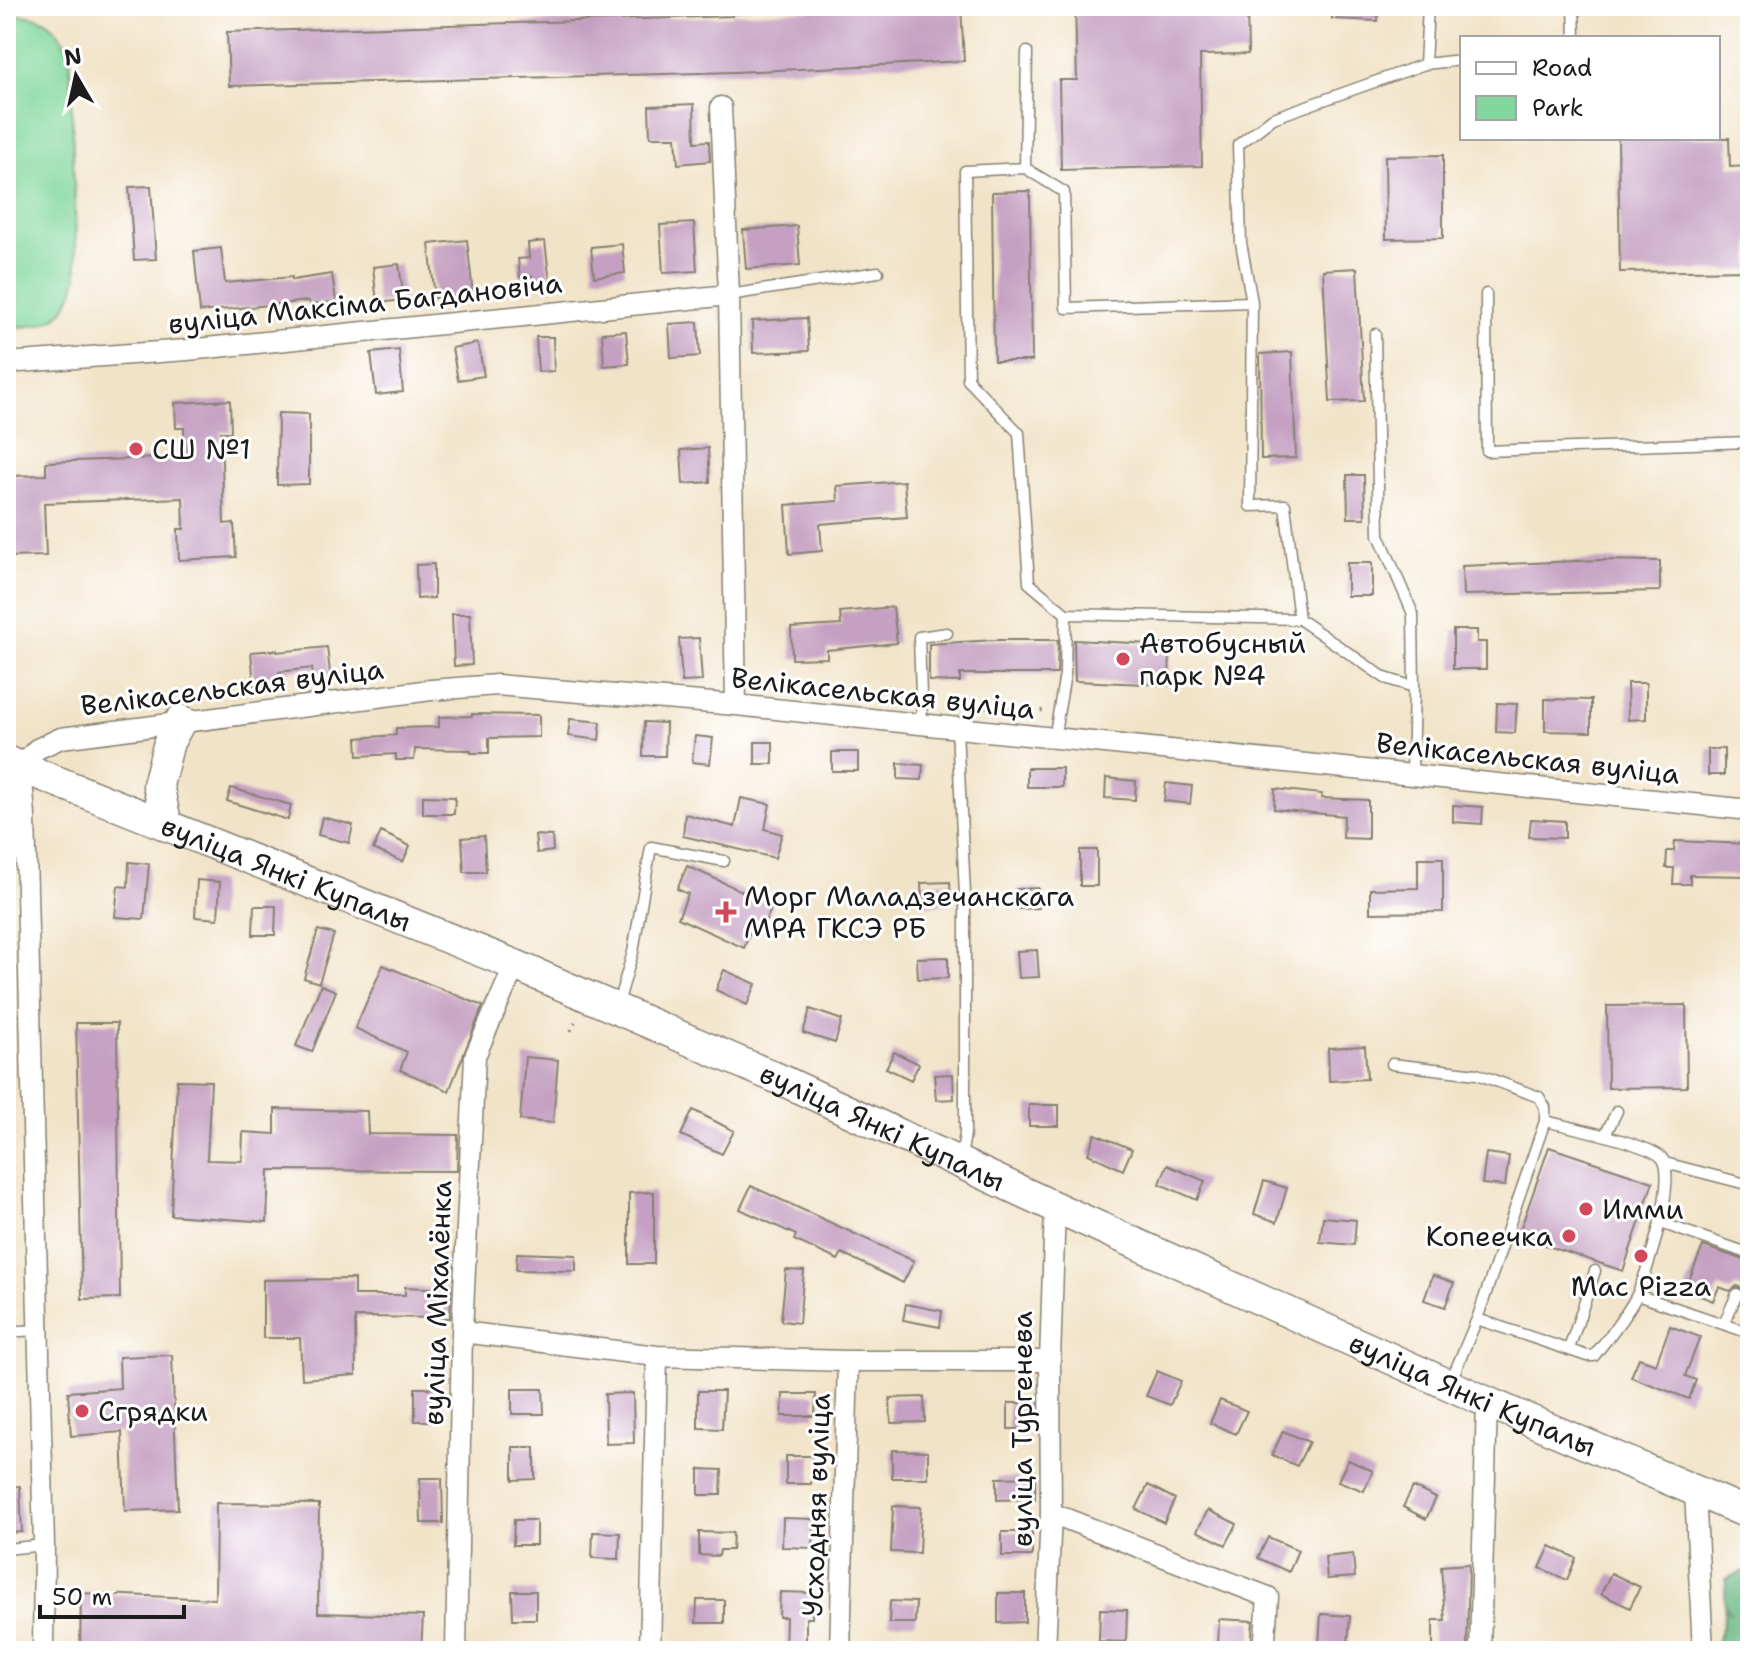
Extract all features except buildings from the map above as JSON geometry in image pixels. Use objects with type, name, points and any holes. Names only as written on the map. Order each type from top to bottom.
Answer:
[{"type":"main road","points":[[167,826],[158,785],[169,742],[181,720]]},
{"type":"main road","name":"вуліца Янкі Купалы","points":[[13,763],[515,965],[786,1082],[1487,1402],[1750,1514]]},
{"type":"street","points":[[721,107],[729,295],[736,705]]},
{"type":"street","name":"вуліца Максіма Багдановіча","points":[[6,363],[187,350],[729,295]]},
{"type":"street","name":"Велікасельская вуліца","points":[[13,763],[61,738],[181,720],[497,685],[736,705],[1750,810]]},
{"type":"street","points":[[13,763],[25,816],[44,1545],[43,1651]]},
{"type":"street","name":"вуліца Міхалёнка","points":[[456,1651],[462,1332],[475,1056],[515,965]]},
{"type":"street","name":"вуліца Тургенева","points":[[1045,1651],[1051,1513],[1050,1361],[1055,1207]]},
{"type":"street","points":[[462,1332],[657,1356],[848,1361],[1050,1361]]},
{"type":"street","points":[[650,1651],[657,1356]]},
{"type":"street","name":"Усходняя вуліца","points":[[840,1651],[848,1361]]},
{"type":"street","points":[[1480,1651],[1487,1402]]},
{"type":"street","points":[[1695,1491],[1703,1651]]},
{"type":"street","points":[[1051,1513],[1268,1597],[1264,1651]]},
{"type":"lane","points":[[1425,64],[1428,6]]},
{"type":"lane","points":[[1574,6],[1575,36]]},
{"type":"lane","points":[[1025,168],[1027,52]]},
{"type":"lane","points":[[1299,619],[1285,505],[1250,506],[1252,302],[1241,243],[1238,145],[1273,118],[1425,64],[1460,60]]},
{"type":"lane","points":[[1252,302],[1066,308],[1064,192],[1025,168],[965,171],[968,380],[1019,433],[1029,583],[1066,614],[1299,619],[1385,678],[1414,687]]},
{"type":"lane","points":[[729,295],[878,272]]},
{"type":"lane","points":[[1486,294],[1487,451],[1750,442]]},
{"type":"lane","points":[[1375,334],[1379,535],[1413,614],[1412,773]]},
{"type":"lane","points":[[1054,739],[1065,674],[1066,614]]},
{"type":"lane","points":[[922,725],[919,637],[947,633]]},
{"type":"lane","points":[[957,729],[965,894],[965,1133],[960,1163]]},
{"type":"lane","points":[[616,1009],[633,952],[651,847],[724,861]]},
{"type":"lane","points":[[1392,1064],[1477,1074],[1539,1097],[1545,1107],[1545,1121],[1477,1319],[1449,1384]]},
{"type":"lane","points":[[1605,1135],[1617,1111]]},
{"type":"lane","points":[[1477,1319],[1594,1356],[1637,1295],[1661,1223],[1667,1179],[1665,1163],[1659,1155],[1605,1135],[1545,1121]]},
{"type":"lane","points":[[1665,1163],[1750,1185]]},
{"type":"lane","points":[[1661,1223],[1750,1254]]},
{"type":"lane","points":[[1569,1349],[1595,1271]]},
{"type":"lane","points":[[1724,1324],[1737,1294]]},
{"type":"lane","points":[[1637,1295],[1750,1333]]},
{"type":"lane","points":[[6,1332],[37,1330]]},
{"type":"lane","points":[[6,1549],[44,1545]]},
{"type":"green space","points":[[6,15],[30,16],[47,22],[59,34],[70,55],[77,278],[73,293],[61,313],[44,323],[21,327],[6,327]]},
{"type":"green space","points":[[1750,1569],[1750,1651],[1719,1651],[1726,1579]]},
{"type":"place","name":"СШ №1","points":[[136,449]]},
{"type":"place","name":"Автобусный парк №4","points":[[1123,659]]},
{"type":"place","name":"Морг Маладзечанскага МРА ГКСЭ РБ","points":[[726,912]]},
{"type":"place","name":"Имми","points":[[1586,1209]]},
{"type":"place","name":"Копеечка","points":[[1569,1236]]},
{"type":"place","name":"Mac Pizza","points":[[1641,1256]]},
{"type":"place","name":"Сгрядки","points":[[82,1411]]}]
